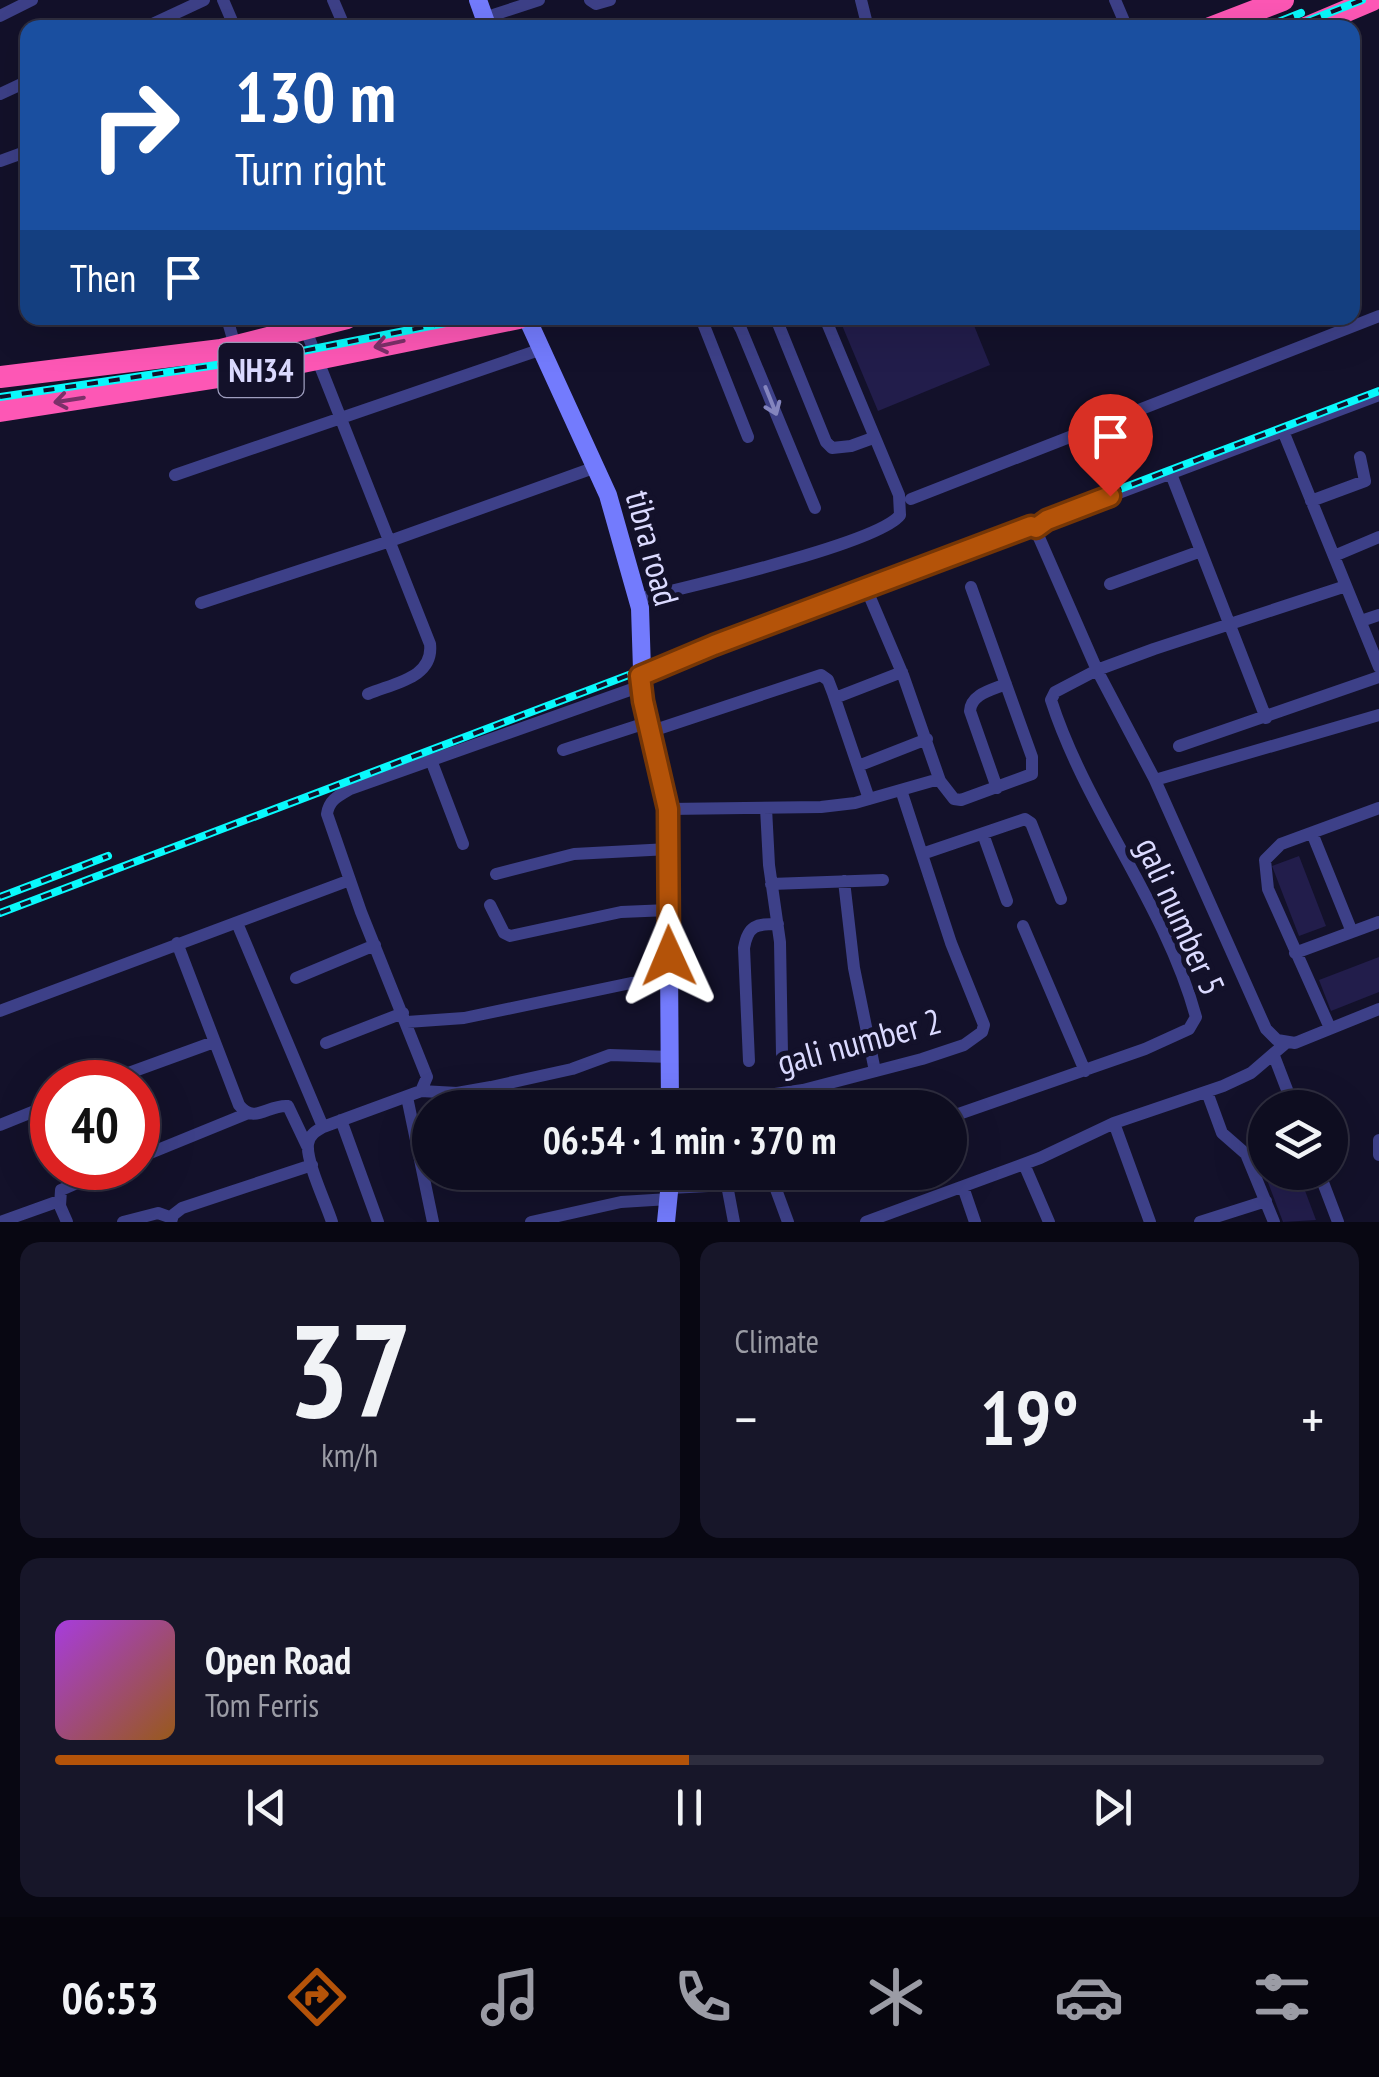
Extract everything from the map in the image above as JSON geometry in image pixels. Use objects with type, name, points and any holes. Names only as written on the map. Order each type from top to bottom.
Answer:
[{"type":"highway","points":[[1231,20],[1283,0]]},
{"type":"highway","points":[[1325,20],[1372,0]]},
{"type":"highway","name":"NH34","points":[[0,378],[234,346],[318,325]]},
{"type":"highway","name":"NH34","points":[[0,411],[318,359],[485,325]]},
{"type":"street","points":[[0,16],[32,0]]},
{"type":"street","points":[[161,20],[204,0]]},
{"type":"street","points":[[483,15],[539,0]]},
{"type":"street","points":[[590,0],[596,4],[610,0]]},
{"type":"street","points":[[228,325],[234,346]]},
{"type":"street","name":"tibra road","points":[[531,325],[608,495],[638,599],[641,681],[668,809],[670,1090]]},
{"type":"street","points":[[705,325],[748,437]]},
{"type":"street","points":[[739,325],[815,508]]},
{"type":"street","points":[[778,325],[826,442],[840,449],[873,438]]},
{"type":"street","points":[[638,599],[787,562],[895,522],[902,507],[899,495],[828,325]]},
{"type":"street","points":[[911,499],[1356,325]]},
{"type":"street","points":[[305,328],[430,644],[432,658],[417,674],[368,694]]},
{"type":"street","points":[[174,474],[542,349]]},
{"type":"street","points":[[1036,528],[1047,520],[1379,395]]},
{"type":"street","points":[[1284,431],[1379,667]]},
{"type":"street","points":[[1311,501],[1365,481],[1360,456]]},
{"type":"street","points":[[201,603],[596,467]]},
{"type":"street","points":[[1171,474],[1266,718]]},
{"type":"street","points":[[417,1090],[427,1077],[327,814],[335,797],[1031,526],[1036,528],[1098,670],[1155,780],[1262,1023],[1286,1044]]},
{"type":"street","points":[[1334,556],[1379,537]]},
{"type":"street","points":[[1110,584],[1201,551]]},
{"type":"street","points":[[1098,670],[1346,586]]},
{"type":"street","points":[[866,588],[902,672],[940,781],[954,799],[1025,778],[1034,768],[971,587]]},
{"type":"street","points":[[1360,621],[1379,615]]},
{"type":"street","name":"gali number 5","points":[[967,1111],[1085,1071],[1180,1034],[1194,1024],[1196,1017],[1160,925],[1070,754],[1052,700],[1055,692],[1098,670]]},
{"type":"street","points":[[835,698],[902,672]]},
{"type":"street","points":[[563,750],[752,700],[821,675],[828,680],[835,698],[869,799]]},
{"type":"street","points":[[1179,746],[1379,677]]},
{"type":"street","points":[[997,788],[970,703],[976,696],[1006,684]]},
{"type":"street","points":[[1155,780],[1379,715]]},
{"type":"street","points":[[858,766],[927,739]]},
{"type":"street","points":[[431,760],[463,844]]},
{"type":"street","points":[[668,809],[821,807],[940,781]]},
{"type":"street","name":"gali number 2","points":[[803,1090],[964,1045],[984,1026],[951,943],[901,790]]},
{"type":"street","points":[[766,808],[778,924],[782,1054]]},
{"type":"street","points":[[1330,1028],[1268,889],[1264,860],[1281,844],[1379,808]]},
{"type":"street","points":[[922,854],[1025,819],[1032,823],[1061,899]]},
{"type":"street","points":[[1312,833],[1352,932]]},
{"type":"street","points":[[983,834],[1007,901]]},
{"type":"street","points":[[496,874],[574,854],[669,849]]},
{"type":"street","points":[[0,1011],[350,880]]},
{"type":"street","points":[[772,884],[882,880]]},
{"type":"street","points":[[844,882],[854,968],[874,1071]]},
{"type":"street","points":[[490,905],[504,934],[510,936],[620,912],[669,910]]},
{"type":"street","points":[[1295,953],[1379,922]]},
{"type":"street","points":[[237,923],[323,1126]]},
{"type":"street","points":[[749,1060],[744,948],[751,926],[778,924]]},
{"type":"street","points":[[1023,926],[1085,1071]]},
{"type":"street","points":[[177,944],[233,1092],[246,1114]]},
{"type":"street","points":[[296,978],[375,945]]},
{"type":"street","points":[[326,1044],[405,1018],[464,1018],[614,985],[670,981]]},
{"type":"street","points":[[967,1185],[1114,1123],[1251,1074],[1286,1044],[1379,1009]]},
{"type":"street","points":[[160,1062],[214,1042]]},
{"type":"street","points":[[478,1090],[610,1055],[671,1057]]},
{"type":"street","points":[[1274,1056],[1287,1090]]},
{"type":"street","points":[[1207,1092],[1222,1133],[1246,1154],[1274,1222]]},
{"type":"street","points":[[307,1146],[314,1132],[323,1126],[412,1095]]},
{"type":"street","points":[[160,1149],[246,1114],[255,1116],[282,1104],[288,1106],[307,1146],[332,1222]]},
{"type":"street","points":[[0,1125],[30,1113]]},
{"type":"street","points":[[341,1120],[378,1222]]},
{"type":"street","points":[[1114,1123],[1150,1222]]},
{"type":"street","points":[[1379,1140],[1379,1155]]},
{"type":"street","points":[[1024,1164],[1048,1222]]},
{"type":"street","points":[[124,1222],[158,1213],[172,1220],[182,1208],[312,1165]]},
{"type":"street","points":[[61,1190],[59,1201],[66,1222]]},
{"type":"street","points":[[428,1190],[432,1222]]},
{"type":"street","points":[[536,1221],[660,1190]]},
{"type":"street","points":[[666,1222],[670,1190]]},
{"type":"street","points":[[728,1190],[734,1222]]},
{"type":"street","points":[[777,1190],[788,1222]]},
{"type":"street","points":[[866,1222],[900,1216],[956,1190]]},
{"type":"street","points":[[963,1190],[974,1222]]},
{"type":"street","points":[[1326,1190],[1338,1222]]},
{"type":"street","points":[[0,1222],[59,1201]]},
{"type":"street","points":[[1200,1222],[1266,1201]]},
{"type":"building","points":[[842,325],[974,325],[990,365],[878,411]]},
{"type":"building","points":[[1299,856],[1326,926],[1299,936],[1272,866]]},
{"type":"building","points":[[1379,957],[1379,992],[1331,1011],[1319,980]]},
{"type":"building","points":[[1271,1190],[1305,1190],[1316,1220],[1283,1222]]},
{"type":"railway","points":[[1311,20],[1362,0]]},
{"type":"railway","points":[[1283,20],[1301,13]]},
{"type":"railway","points":[[0,397],[277,356],[435,325]]},
{"type":"railway","points":[[0,913],[1379,391]]},
{"type":"railway","points":[[0,897],[108,856]]},
{"type":"route","points":[[669,956],[668,809],[640,676],[1031,526],[1036,528],[1110,496]]}]
